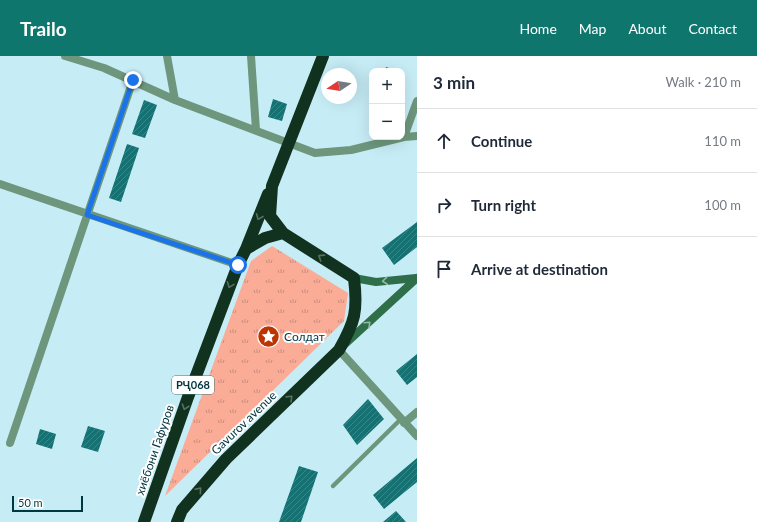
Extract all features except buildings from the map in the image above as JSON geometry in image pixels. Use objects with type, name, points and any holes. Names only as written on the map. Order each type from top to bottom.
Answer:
[{"type":"highway","name":"РҶ068","points":[[323,56],[272,186],[270,216],[283,233],[354,278]]},
{"type":"highway","name":"хиёбони Гафуров","points":[[144,522],[188,397],[238,265],[272,186]]},
{"type":"highway","points":[[246,249],[266,238],[283,233]]},
{"type":"highway","name":"Gavurov avenue","points":[[177,522],[182,510],[226,459],[339,350],[350,331],[354,320],[356,300],[354,278]]},
{"type":"street","points":[[65,56],[104,68],[175,100],[315,153],[351,150],[392,140]]},
{"type":"street","points":[[168,56],[175,100]]},
{"type":"street","points":[[251,56],[256,130]]},
{"type":"street","points":[[10,443],[133,80]]},
{"type":"street","points":[[405,134],[417,100]]},
{"type":"street","points":[[405,137],[417,136]]},
{"type":"street","points":[[0,184],[87,215],[238,265]]},
{"type":"street","points":[[354,278],[376,282],[417,278]]},
{"type":"street","points":[[417,278],[339,350],[417,436]]},
{"type":"street","points":[[403,421],[417,412]]},
{"type":"lane","points":[[333,486],[403,421]]},
{"type":"green space","points":[[272,246],[348,293],[344,321],[165,496],[251,261]]},
{"type":"place","name":"Солдат","points":[[269,337]]},
{"type":"route","points":[[133,80],[87,215],[238,265]]}]
